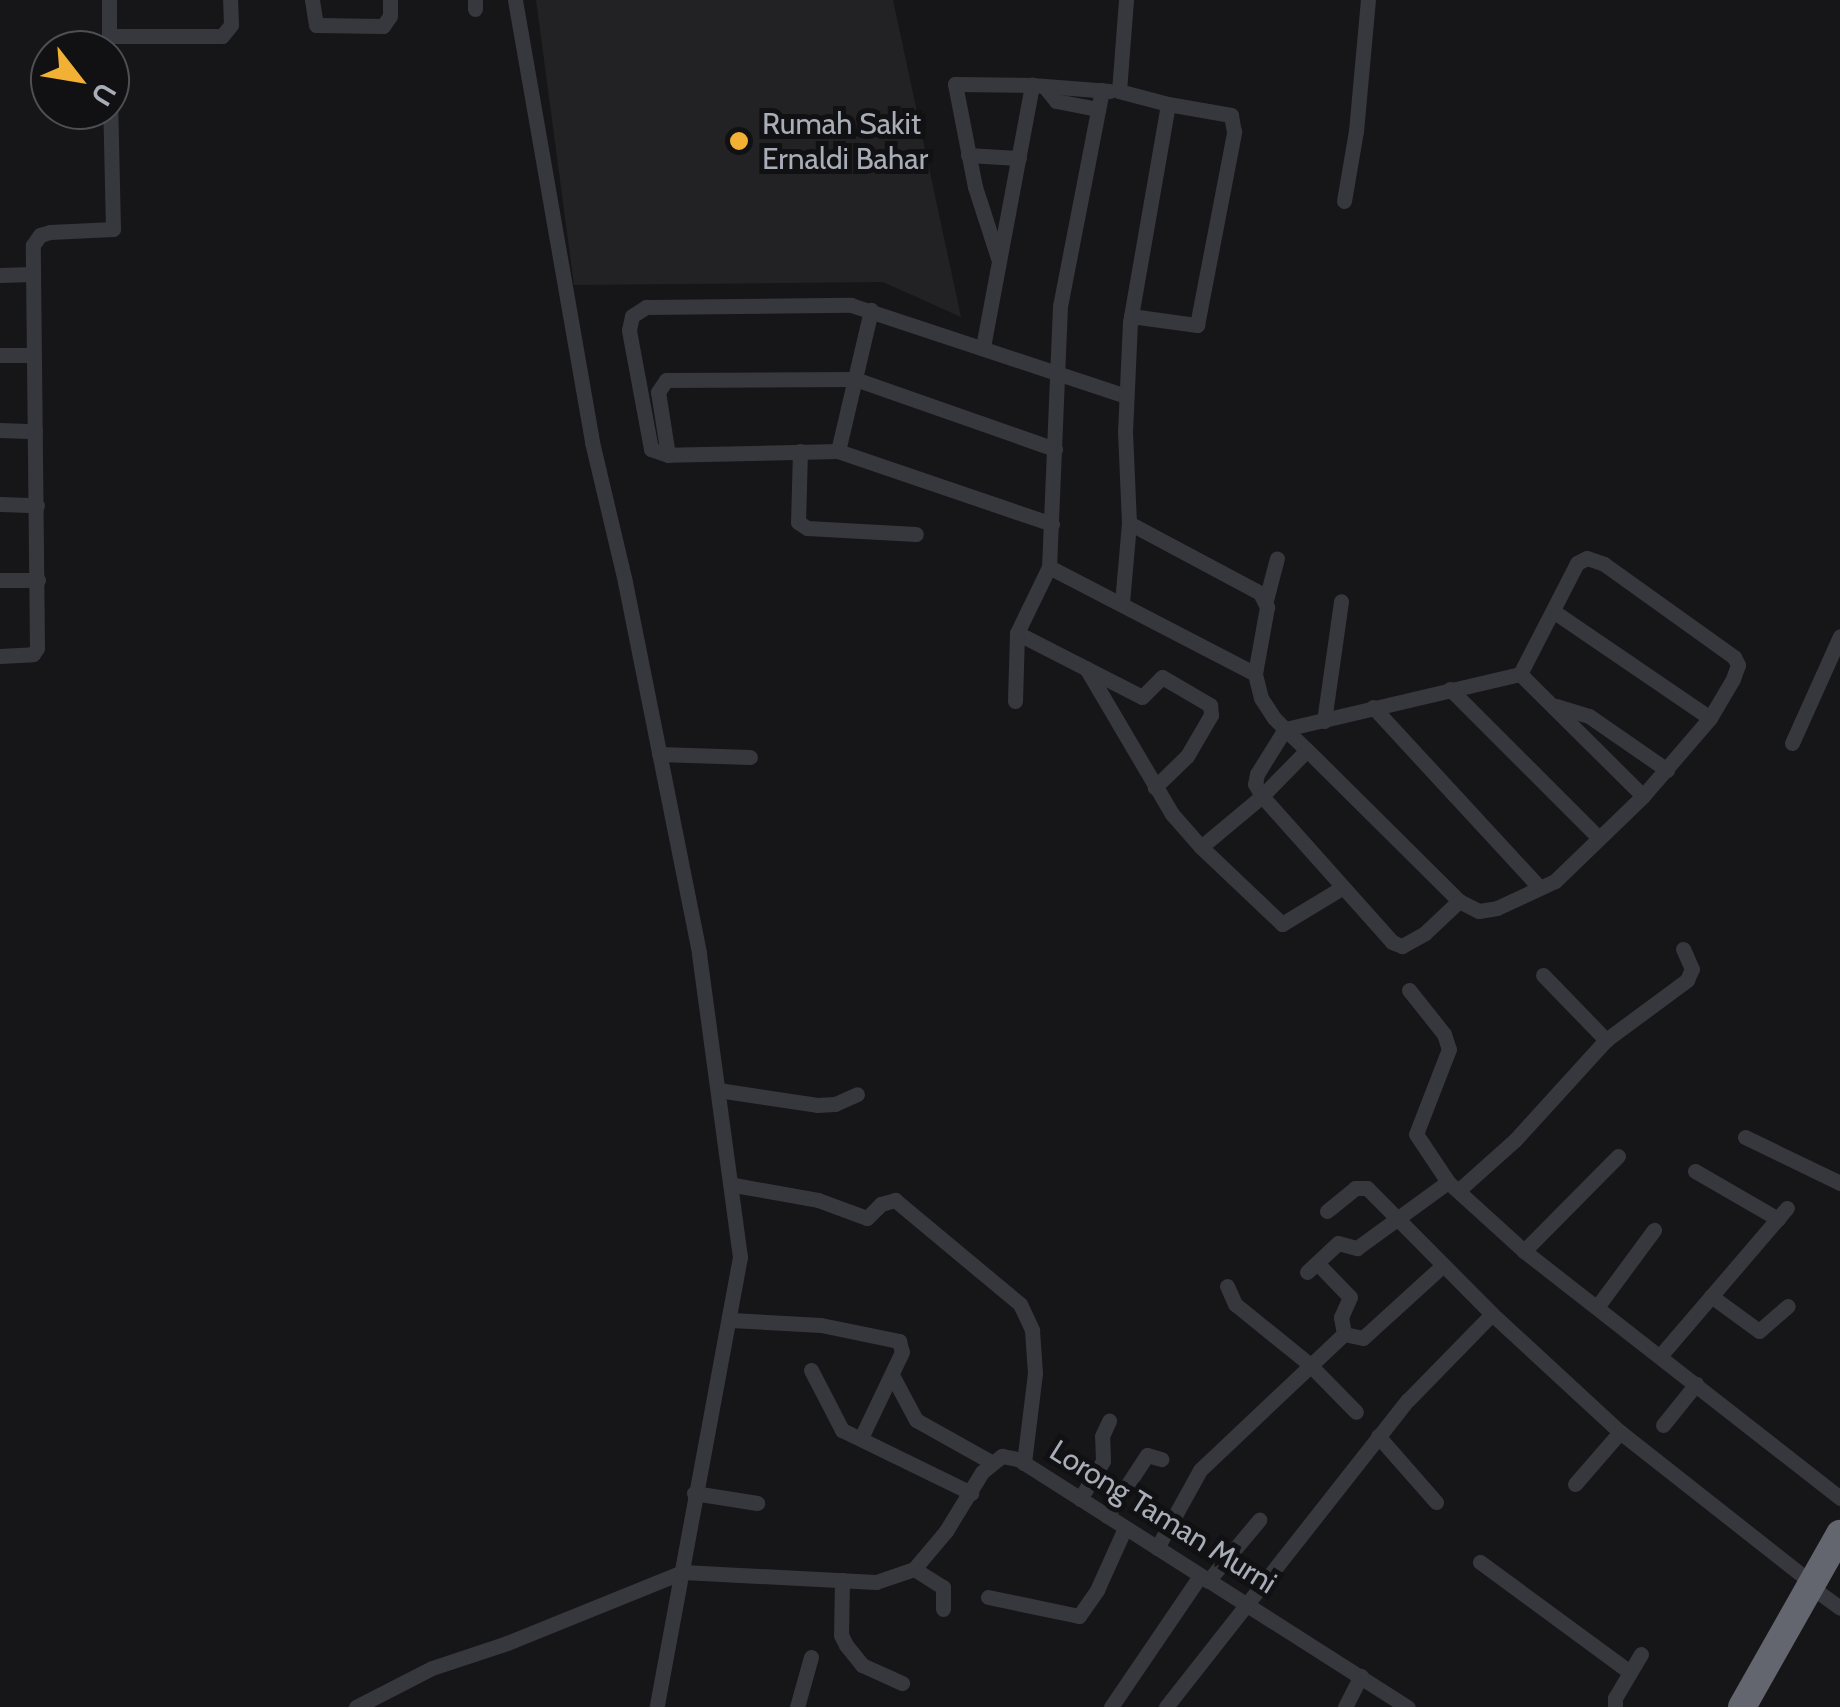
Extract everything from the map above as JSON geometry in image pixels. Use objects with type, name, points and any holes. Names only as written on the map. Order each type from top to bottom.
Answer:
[{"type":"highway","points":[[1742,1707],[1840,1534]]},
{"type":"street","points":[[109,0],[109,30]]},
{"type":"street","points":[[130,42],[222,36],[231,25],[230,0]]},
{"type":"street","points":[[312,0],[316,26],[388,22],[390,0]]},
{"type":"street","points":[[515,0],[592,442],[625,582],[700,954],[734,1186],[740,1257],[657,1707]]},
{"type":"street","points":[[1119,91],[1126,0]]},
{"type":"street","points":[[1344,201],[1356,131],[1368,0]]},
{"type":"street","points":[[999,260],[968,155],[956,84],[1119,91],[1231,115],[1234,132],[1197,324],[1131,316]]},
{"type":"street","points":[[1038,85],[1056,101],[1098,109]]},
{"type":"street","points":[[983,347],[1018,158],[1038,85]]},
{"type":"street","points":[[1015,701],[1017,633],[1049,566],[1060,306],[1102,90]]},
{"type":"street","points":[[1122,603],[1129,523],[1126,396],[1131,316],[1168,104]]},
{"type":"street","points":[[0,656],[34,654],[37,648],[33,245],[40,235],[113,229],[111,130]]},
{"type":"street","points":[[968,155],[1018,158]]},
{"type":"street","points":[[0,275],[32,274]]},
{"type":"street","points":[[1052,524],[838,451],[668,455],[652,448],[641,408],[629,330],[637,312],[646,307],[851,306],[1126,396]]},
{"type":"street","points":[[838,451],[872,310]]},
{"type":"street","points":[[0,354],[34,355]]},
{"type":"street","points":[[668,455],[658,392],[666,380],[855,379],[1055,449]]},
{"type":"street","points":[[0,430],[35,431]]},
{"type":"street","points":[[800,451],[798,522],[807,528],[916,534]]},
{"type":"street","points":[[0,504],[36,504]]},
{"type":"street","points":[[1129,523],[1260,593],[1266,600]]},
{"type":"street","points":[[1277,558],[1255,674],[1261,698],[1285,729],[1459,901],[1480,911],[1497,908],[1555,881],[1667,770],[1710,718],[1738,665],[1734,657],[1604,564],[1587,558],[1577,563],[1520,674]]},
{"type":"street","points":[[1049,566],[1255,674]]},
{"type":"street","points":[[0,580],[38,580]]},
{"type":"street","points":[[1324,721],[1341,600]]},
{"type":"street","points":[[1552,611],[1710,718]]},
{"type":"street","points":[[1017,633],[1142,697]]},
{"type":"street","points":[[1792,743],[1839,641]]},
{"type":"street","points":[[1086,668],[1156,787],[1201,847],[1282,924],[1342,886]]},
{"type":"street","points":[[1459,901],[1425,933],[1402,946],[1392,942],[1262,796],[1255,784],[1256,774],[1285,729],[1520,674]]},
{"type":"street","points":[[1520,674],[1643,796]]},
{"type":"street","points":[[1119,725],[1162,677],[1210,705],[1210,715],[1187,756],[1156,787]]},
{"type":"street","points":[[1450,689],[1599,838]]},
{"type":"street","points":[[1556,706],[1589,716],[1667,770]]},
{"type":"street","points":[[1373,707],[1540,888]]},
{"type":"street","points":[[1201,847],[1262,796],[1306,750]]},
{"type":"street","points":[[659,754],[750,757]]},
{"type":"street","points":[[1344,1334],[1342,1317],[1350,1297],[1312,1268],[1338,1243],[1357,1248],[1396,1216],[1454,1186],[1516,1140],[1606,1040],[1686,980],[1692,969],[1683,949]]},
{"type":"street","points":[[1544,975],[1606,1040]]},
{"type":"street","points":[[1409,990],[1444,1034],[1449,1049],[1416,1134],[1454,1186],[1524,1251],[1840,1498]]},
{"type":"street","points":[[718,1090],[817,1105],[835,1104],[857,1094]]},
{"type":"street","points":[[1745,1137],[1840,1183]]},
{"type":"street","points":[[1524,1251],[1618,1156]]},
{"type":"street","points":[[1660,1356],[1782,1214],[1695,1170]]},
{"type":"street","points":[[734,1186],[818,1200],[867,1218],[881,1204],[895,1200],[1020,1304],[1032,1330],[1035,1373],[1024,1463]]},
{"type":"street","points":[[1328,1210],[1360,1186],[1620,1432],[1840,1608]]},
{"type":"street","points":[[1597,1307],[1654,1230]]},
{"type":"street","points":[[1344,1334],[1363,1338],[1442,1266]]},
{"type":"street","points":[[1227,1286],[1247,1315],[1308,1364],[1356,1412]]},
{"type":"street","points":[[1711,1296],[1759,1331],[1788,1306]]},
{"type":"street","points":[[1166,1707],[1378,1436],[1458,1345],[1492,1314]]},
{"type":"street","points":[[731,1320],[821,1325],[892,1337],[902,1346],[861,1438]]},
{"type":"street","points":[[1157,1548],[1200,1470],[1344,1334]]},
{"type":"street","points":[[811,1370],[842,1430],[971,1493]]},
{"type":"street","points":[[356,1707],[432,1668],[562,1622],[682,1572],[876,1582],[914,1569],[946,1531],[992,1462],[916,1420],[892,1374]]},
{"type":"street","points":[[1663,1425],[1696,1384]]},
{"type":"street","points":[[1080,1499],[1104,1461],[1102,1436],[1109,1421]]},
{"type":"street","points":[[1574,1484],[1620,1432]]},
{"type":"street","points":[[1378,1436],[1436,1502]]},
{"type":"street","points":[[1107,1516],[1147,1455],[1161,1459]]},
{"type":"street","name":"Lorong Taman Murni","points":[[992,1462],[1002,1456],[1024,1463],[1408,1707]]},
{"type":"street","points":[[694,1494],[756,1503]]},
{"type":"street","points":[[1111,1707],[1204,1578],[1259,1520]]},
{"type":"street","points":[[988,1597],[1079,1616],[1097,1590],[1125,1528]]},
{"type":"street","points":[[1480,1562],[1630,1672]]},
{"type":"street","points":[[914,1569],[943,1588],[943,1609]]},
{"type":"street","points":[[842,1580],[841,1635],[846,1645],[862,1665],[902,1683]]},
{"type":"street","points":[[1615,1707],[1615,1698],[1641,1654]]},
{"type":"street","points":[[797,1707],[811,1656]]},
{"type":"street","points":[[1345,1707],[1361,1676]]},
{"type":"shaded area","name":"Rumah Sakit Ernaldi Bahar","points":[[536,0],[893,0],[961,317],[883,282],[574,285]]},
{"type":"place","name":"Rumah Sakit Ernaldi Bahar","points":[[739,141]]}]
